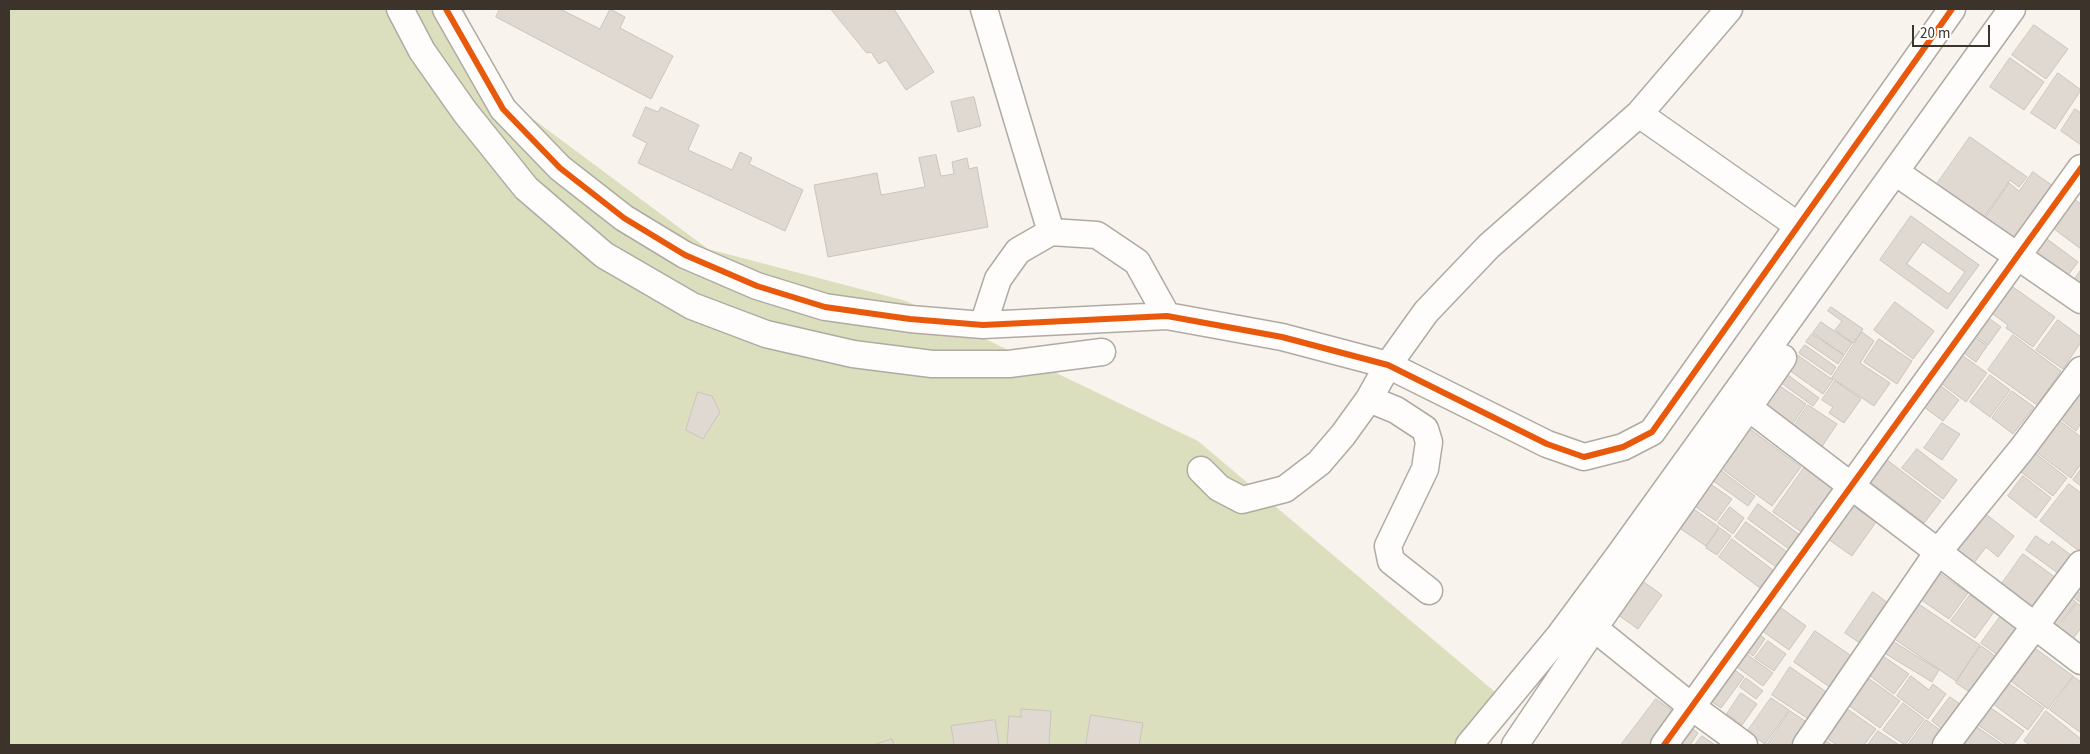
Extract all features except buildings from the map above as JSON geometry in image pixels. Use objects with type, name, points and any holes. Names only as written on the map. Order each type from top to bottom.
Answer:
[{"type":"street","points":[[400,9],[422,50],[454,97],[526,188],[604,255],[692,306],[775,336],[853,354],[932,364],[1009,364],[1102,352]]},
{"type":"street","points":[[446,9],[503,109],[554,161],[624,218],[685,255],[756,286],[825,307],[910,319],[983,325],[1167,316],[1282,336],[1388,365],[1547,444],[1584,457],[1623,447],[1652,432],[1952,9]]},
{"type":"street","points":[[984,9],[1051,232]]},
{"type":"street","points":[[1201,470],[1219,488],[1242,500],[1285,489],[1319,463],[1343,435],[1369,399],[1388,365],[1426,312],[1489,246],[1639,114],[1729,9]]},
{"type":"street","points":[[1469,745],[1560,635],[1620,554],[2012,9]]},
{"type":"street","points":[[1515,745],[1594,628],[1750,408],[1904,178],[2030,9]]},
{"type":"street","points":[[1639,114],[1797,225]]},
{"type":"street","points":[[1664,745],[2081,168]]},
{"type":"street","points":[[1904,178],[2081,300]]},
{"type":"street","points":[[983,325],[998,279],[1018,250],[1051,232],[1097,236],[1137,262],[1167,316]]},
{"type":"street","points":[[1806,745],[1938,552],[2021,450],[2081,370]]},
{"type":"street","points":[[1369,399],[1396,410],[1425,429],[1429,442],[1425,469],[1388,546],[1391,561],[1429,591]]},
{"type":"street","points":[[1750,408],[2081,661]]},
{"type":"street","points":[[1946,745],[2081,564]]},
{"type":"street","points":[[1594,628],[1744,745]]},
{"type":"green space","points":[[9,9],[464,9],[498,93],[708,249],[906,301],[1198,441],[1507,702],[1474,745],[9,745]]},
{"type":"cycle path","points":[[446,9],[503,109],[560,168],[624,218],[685,255],[757,286],[825,307],[910,319],[983,325],[1167,316],[1282,337],[1388,365],[1547,444],[1584,457],[1623,447],[1652,432],[1952,9]]},
{"type":"cycle path","points":[[1664,745],[2081,168]]}]
